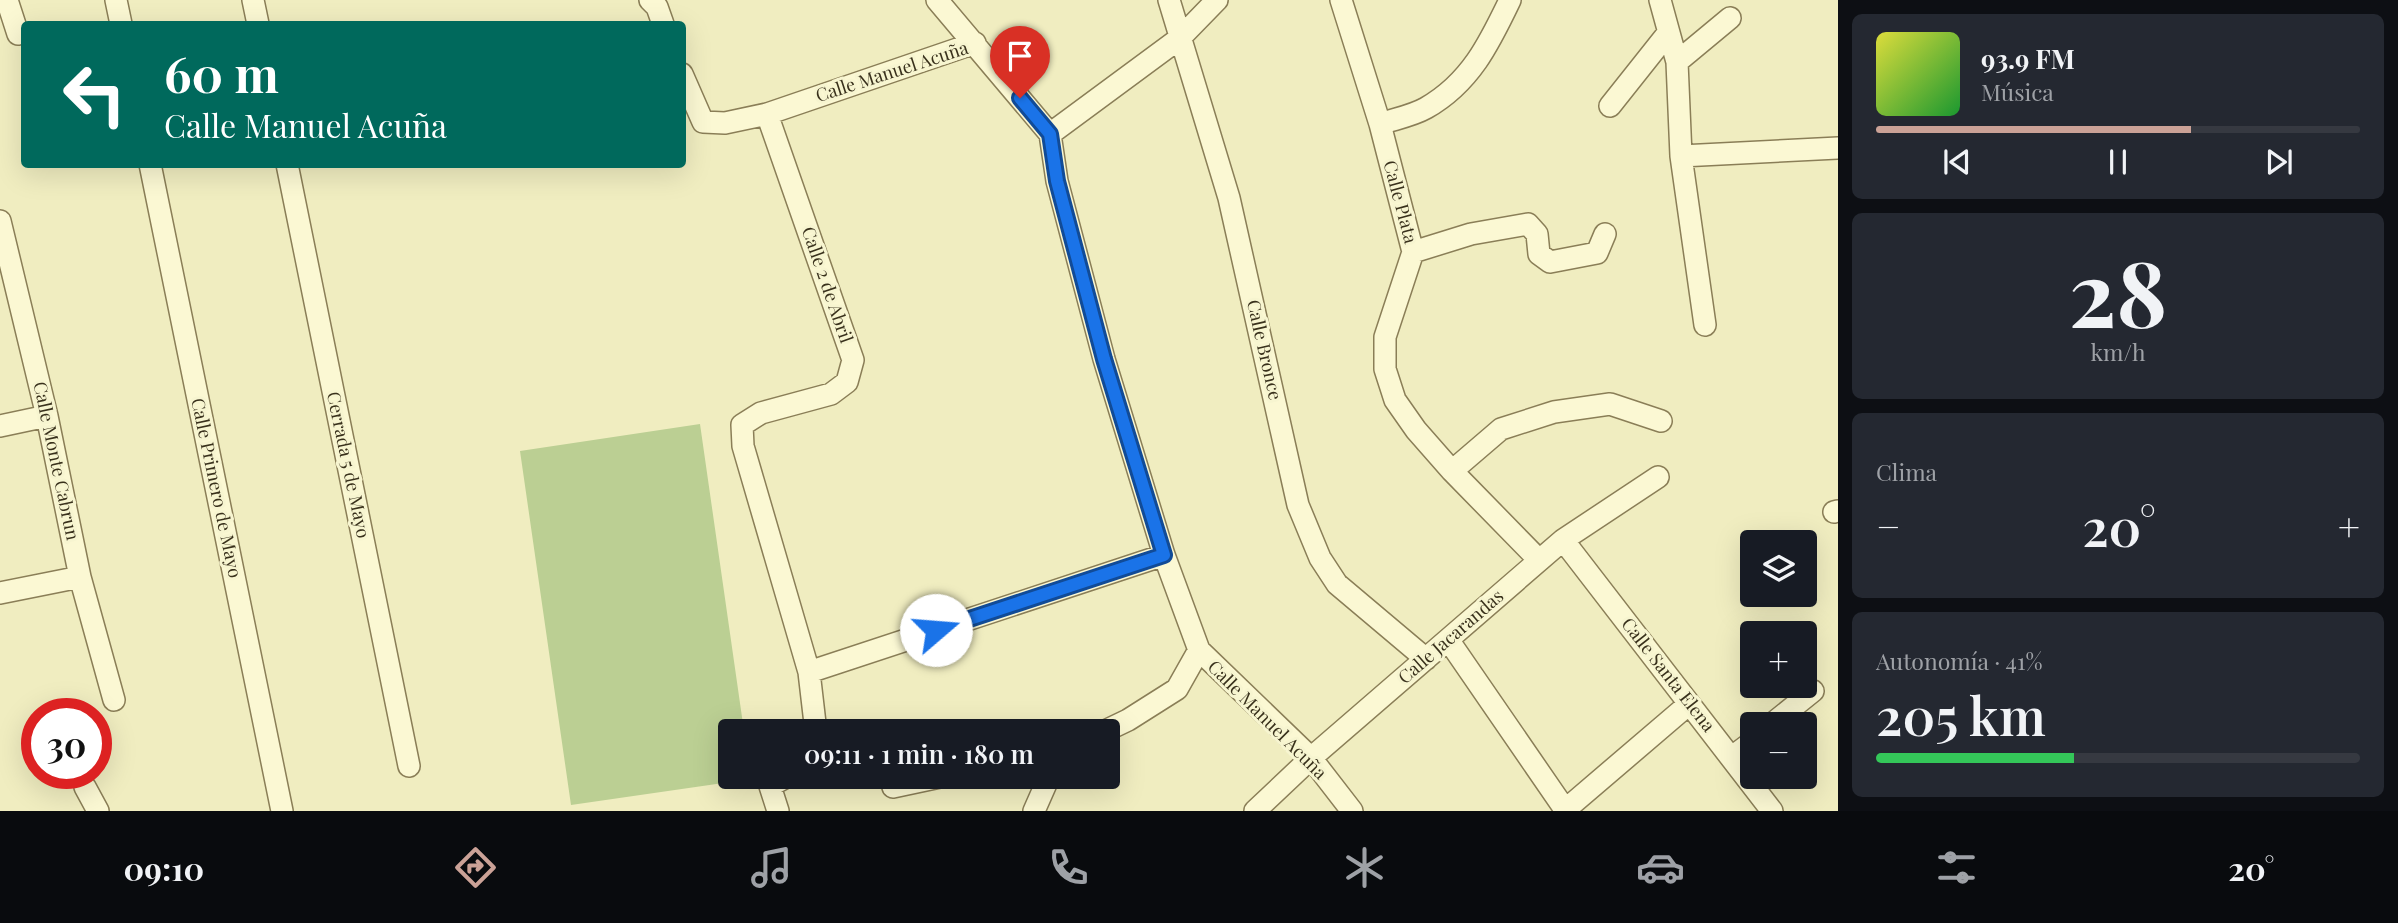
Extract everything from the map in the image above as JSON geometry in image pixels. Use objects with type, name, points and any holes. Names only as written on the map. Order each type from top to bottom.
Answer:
[{"type":"street","points":[[7,0],[18,34]]},
{"type":"street","points":[[116,0],[120,21]]},
{"type":"street","points":[[253,0],[257,21]]},
{"type":"street","points":[[937,0],[975,43]]},
{"type":"street","name":"Calle Bronce","points":[[1169,0],[1229,198],[1298,505],[1320,558],[1337,584],[1426,659]]},
{"type":"street","points":[[1050,134],[1180,38],[1217,0]]},
{"type":"street","name":"Calle Plata","points":[[1341,0],[1380,124],[1413,252],[1385,337],[1385,369],[1395,400],[1416,430],[1452,471],[1539,561]]},
{"type":"street","points":[[1380,124],[1424,110],[1457,88],[1486,49],[1510,0]]},
{"type":"street","points":[[1660,0],[1677,62],[1681,156],[1705,325]]},
{"type":"street","points":[[1677,62],[1730,18]]},
{"type":"street","points":[[1610,106],[1668,33]]},
{"type":"street","name":"Calle Manuel Acuña","points":[[686,83],[703,122],[725,123],[767,114],[975,43],[1050,134],[1057,181],[1104,359],[1164,555],[1199,650],[1311,758],[1352,811]]},
{"type":"street","name":"Calle 2 de Abril","points":[[767,114],[853,360],[847,382],[831,394],[761,413],[742,425],[743,446],[809,672]]},
{"type":"street","points":[[1681,156],[1838,148]]},
{"type":"street","name":"Calle Primero de Mayo","points":[[151,168],[282,811]]},
{"type":"street","name":"Cerrada 5 de Mayo","points":[[288,168],[409,766]]},
{"type":"street","name":"Calle Monte Cabrun","points":[[0,221],[47,416],[80,577],[114,700]]},
{"type":"street","points":[[1413,252],[1471,234],[1528,224],[1537,234],[1539,254],[1550,261],[1597,253],[1605,234]]},
{"type":"street","points":[[1452,471],[1501,429],[1554,412],[1610,404],[1661,421]]},
{"type":"street","points":[[0,426],[47,416]]},
{"type":"street","name":"Calle Jacarandas","points":[[1255,811],[1311,758],[1563,540],[1658,477]]},
{"type":"street","name":"Calle Santa Elena","points":[[1563,540],[1772,811]]},
{"type":"street","points":[[814,719],[809,672],[1164,555]]},
{"type":"street","points":[[0,593],[80,577]]},
{"type":"street","points":[[1449,641],[1566,811],[1689,704]]},
{"type":"street","points":[[1120,724],[1177,689],[1199,650]]},
{"type":"street","points":[[1787,712],[1804,698]]},
{"type":"street","points":[[1732,757],[1740,751]]},
{"type":"street","points":[[86,789],[98,811]]},
{"type":"street","points":[[771,789],[778,811]]},
{"type":"street","points":[[1034,811],[1044,789]]},
{"type":"green space","points":[[700,424],[742,719],[718,719],[718,784],[571,805],[520,451]]},
{"type":"route","points":[[936,630],[1164,555],[1104,359],[1057,181],[1050,134],[1020,98]]}]
